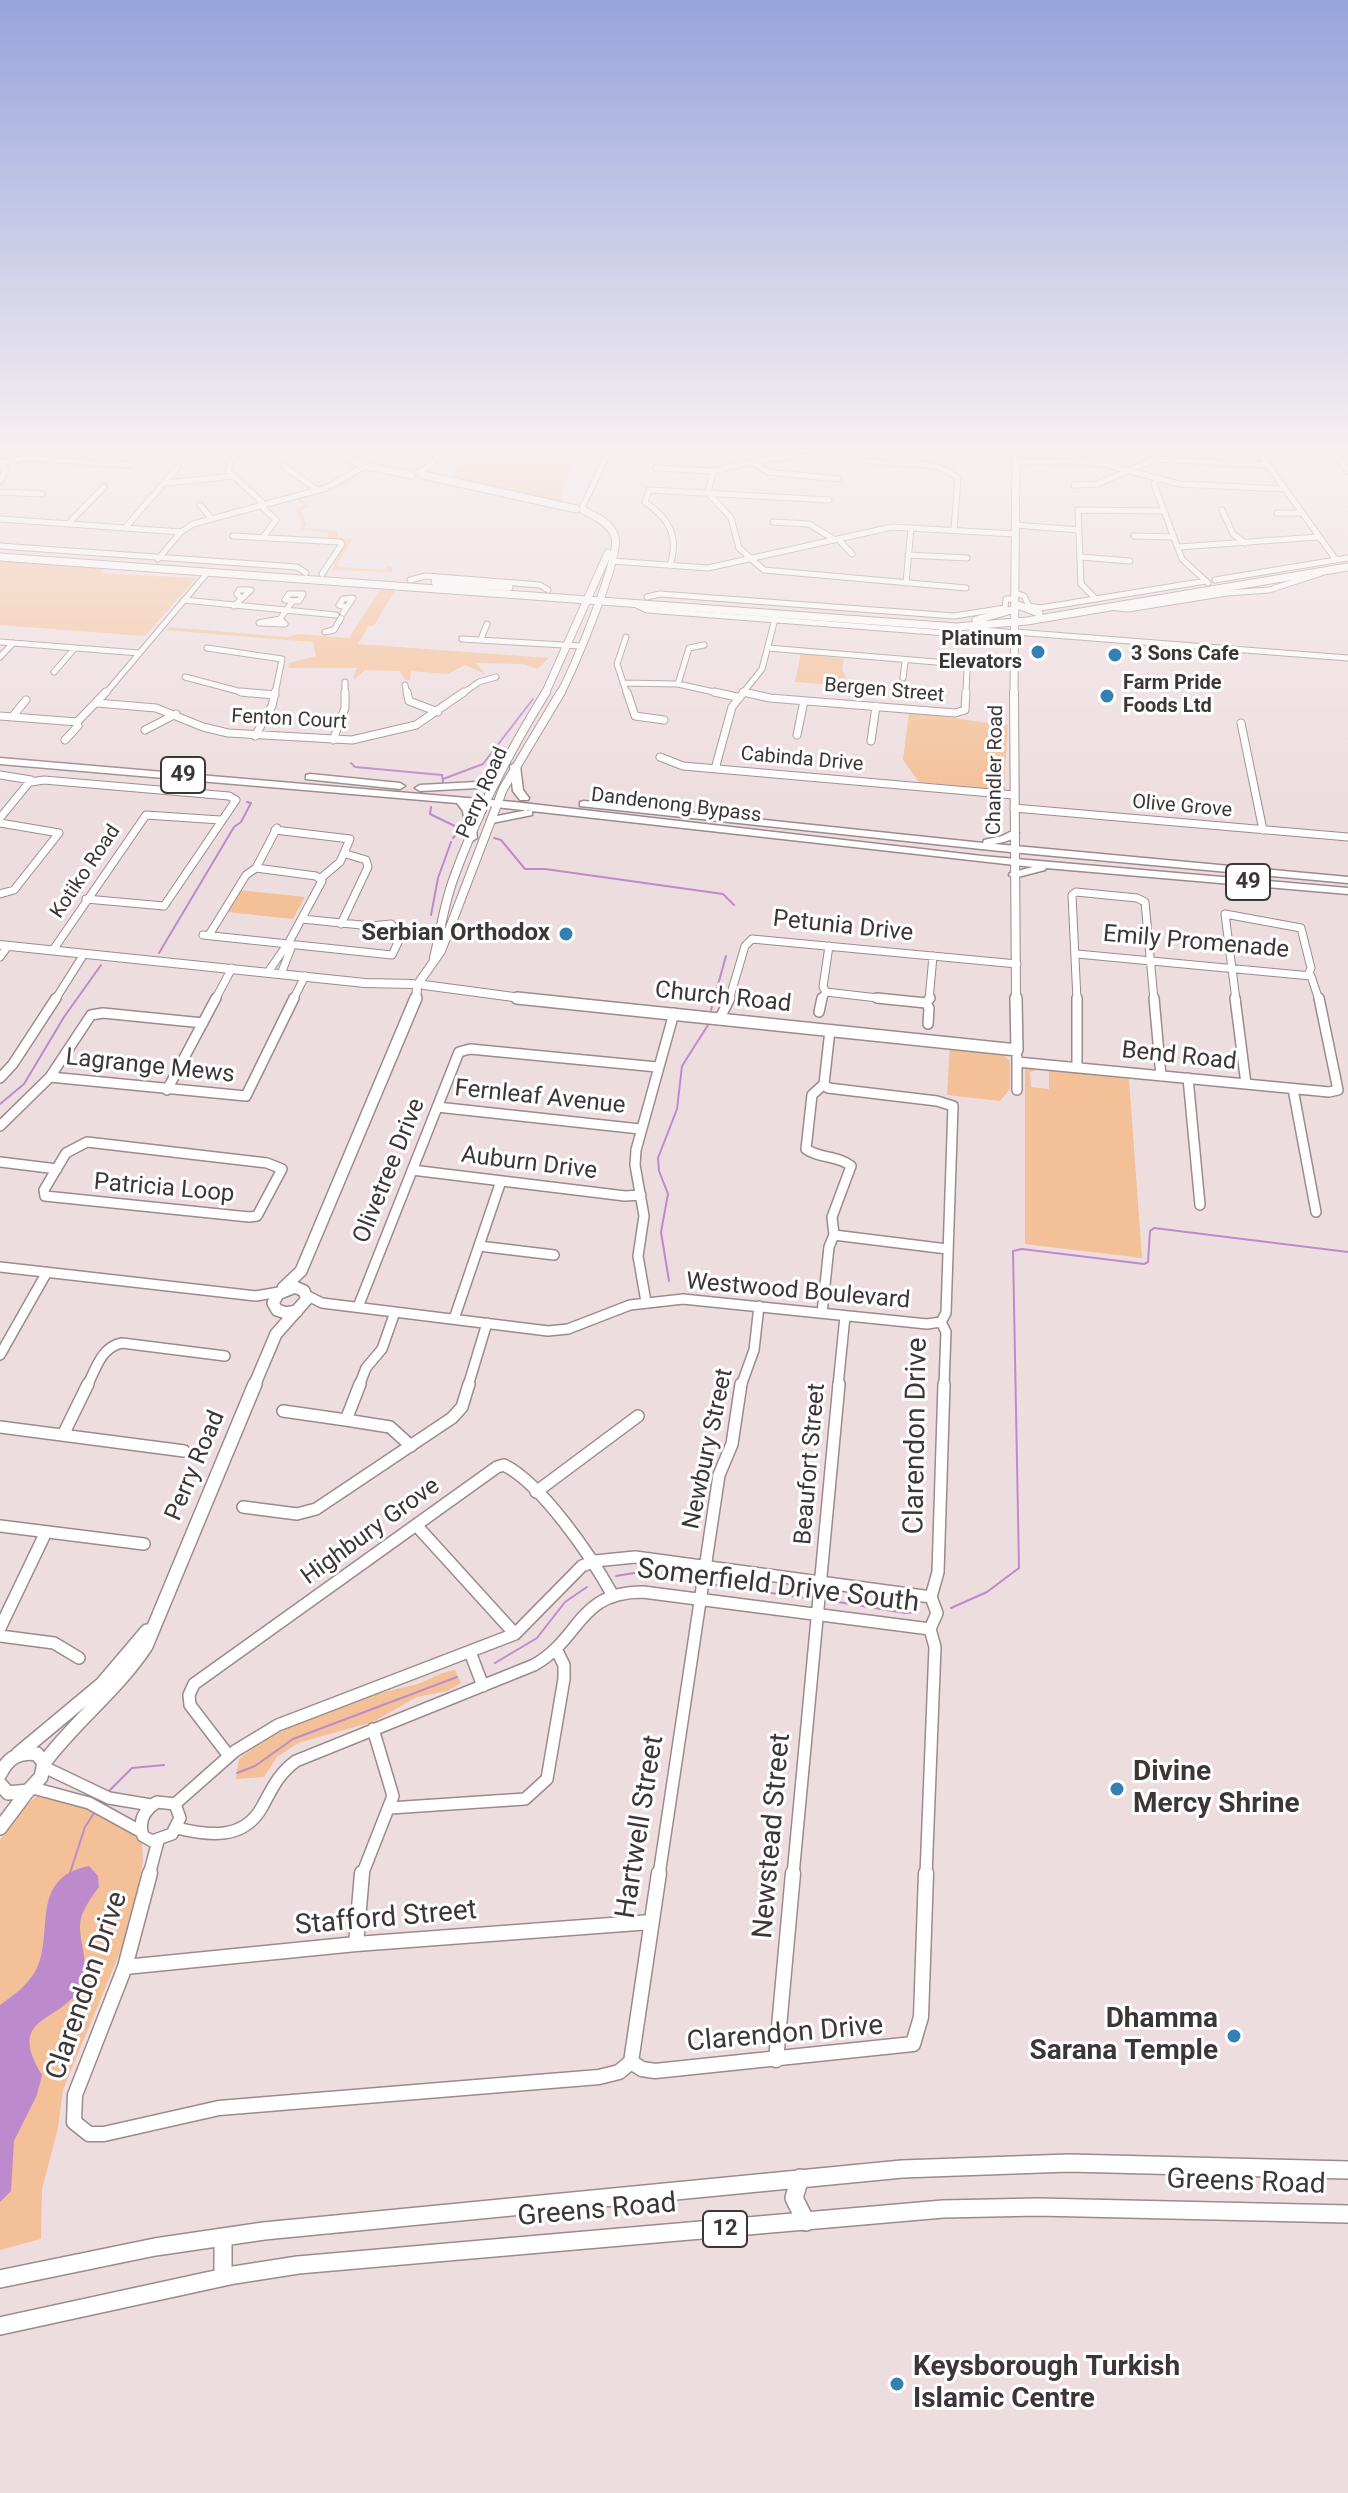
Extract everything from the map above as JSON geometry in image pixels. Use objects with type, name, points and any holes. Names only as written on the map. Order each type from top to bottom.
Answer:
[{"type":"highway","name":"Dandenong Bypass","points":[[0,752],[420,788],[656,822],[1013,855],[1101,868],[1348,891]]},
{"type":"highway","name":"Dandenong Bypass","points":[[0,761],[461,802],[524,798],[956,843],[1013,855],[1038,851],[1348,880]]},
{"type":"highway","points":[[515,766],[518,791],[524,798]]},
{"type":"highway","points":[[420,788],[477,785],[495,780]]},
{"type":"highway","points":[[461,802],[468,810],[472,838]]},
{"type":"highway","points":[[492,820],[530,813],[656,822]]},
{"type":"highway","points":[[956,843],[1001,840],[1014,829],[1029,847],[1038,851]]},
{"type":"highway","points":[[1014,875],[1038,868],[1101,868]]},
{"type":"main road","points":[[198,567],[548,590],[590,596],[599,601],[1015,633]]},
{"type":"main road","points":[[603,574],[606,567]]},
{"type":"main road","name":"Chandler Road","points":[[1015,567],[1013,855],[1017,1056]]},
{"type":"main road","points":[[956,627],[1015,607],[1039,613],[1210,582],[1316,567]]},
{"type":"main road","points":[[599,601],[647,597],[776,614],[975,620],[1015,607],[1109,607],[1228,590],[1335,567]]},
{"type":"main road","points":[[211,569],[322,574],[574,599],[590,596]]},
{"type":"main road","name":"Perry Road","points":[[279,1291],[301,1271],[416,1001],[419,984],[445,943],[492,820],[495,780],[543,698],[603,574]]},
{"type":"main road","name":"Perry Road","points":[[433,962],[452,882],[472,838],[560,695],[599,601],[603,574]]},
{"type":"main road","points":[[1210,582],[1228,590]]},
{"type":"main road","points":[[574,599],[580,607],[580,618]]},
{"type":"main road","points":[[1015,607],[1039,613]]},
{"type":"main road","name":"Church Road","points":[[4,945],[365,983],[419,984],[459,991],[830,1030],[1017,1056]]},
{"type":"main road","points":[[301,1271],[305,1293],[299,1309],[286,1313],[274,1306],[274,1298],[279,1291],[290,1287],[305,1293]]},
{"type":"main road","name":"Perry Road","points":[[274,1306],[276,1334]]},
{"type":"main road","name":"Perry Road","points":[[30,1790],[41,1778],[44,1765],[63,1737],[133,1667],[146,1646],[276,1334],[299,1309]]},
{"type":"main road","name":"Perry Road","points":[[0,1774],[10,1756],[102,1684],[124,1661],[158,1615]]},
{"type":"main road","points":[[10,1756],[37,1754],[44,1765]]},
{"type":"main road","points":[[0,1784],[8,1793],[30,1790]]},
{"type":"main road","points":[[0,1828],[30,1790]]},
{"type":"main road","name":"Greens Road","points":[[0,2279],[155,2247],[223,2237],[800,2178],[998,2163],[1348,2170]]},
{"type":"main road","points":[[800,2178],[794,2198],[806,2222]]},
{"type":"main road","name":"Greens Road","points":[[0,2326],[223,2277],[376,2258],[943,2209],[1038,2207],[1348,2214]]},
{"type":"main road","points":[[223,2237],[223,2277]]},
{"type":"street","points":[[299,567],[306,573]]},
{"type":"street","points":[[322,574],[326,567]]},
{"type":"street","points":[[762,567],[768,572],[966,588]]},
{"type":"street","points":[[906,583],[907,567]]},
{"type":"street","points":[[1081,567],[1082,586],[1096,599]]},
{"type":"street","points":[[1192,567],[1210,582]]},
{"type":"street","points":[[647,597],[660,594],[954,616],[1002,610],[1006,599],[1015,607],[1025,596],[1027,604],[1038,608],[1294,567]]},
{"type":"street","points":[[65,740],[78,726],[77,722],[98,702],[211,569]]},
{"type":"street","points":[[1228,590],[1274,589],[1324,571]]},
{"type":"street","points":[[234,606],[241,598]]},
{"type":"street","points":[[186,599],[341,615]]},
{"type":"street","points":[[269,623],[284,624],[280,619],[292,602]]},
{"type":"street","points":[[776,614],[985,636],[997,632]]},
{"type":"street","name":"Cabinda Drive","points":[[776,614],[762,669],[740,694],[728,717],[715,769],[1014,795]]},
{"type":"street","points":[[481,639],[489,624]]},
{"type":"street","points":[[1015,633],[1348,658]]},
{"type":"street","points":[[626,637],[617,664],[635,716],[664,720]]},
{"type":"street","points":[[461,638],[580,646]]},
{"type":"street","points":[[0,642],[139,653]]},
{"type":"street","points":[[0,657],[13,643]]},
{"type":"street","points":[[678,684],[689,648],[704,645]]},
{"type":"street","points":[[54,672],[75,648]]},
{"type":"street","points":[[207,648],[280,658],[283,663],[271,710],[255,736]]},
{"type":"street","points":[[768,648],[905,662],[903,678]]},
{"type":"street","name":"Bergen Street","points":[[623,683],[678,684],[804,701],[960,713],[965,710],[967,668],[960,664],[905,662]]},
{"type":"street","points":[[185,677],[249,694],[275,695]]},
{"type":"street","name":"Fenton Court","points":[[98,702],[156,708],[211,730],[255,736],[363,739],[411,727],[479,682],[496,677]]},
{"type":"street","points":[[333,740],[344,711],[345,682]]},
{"type":"street","points":[[405,685],[409,701],[438,712]]},
{"type":"street","points":[[12,717],[26,700]]},
{"type":"street","points":[[797,735],[804,701]]},
{"type":"street","points":[[871,741],[876,706]]},
{"type":"street","points":[[145,730],[176,714]]},
{"type":"street","points":[[0,716],[77,722]]},
{"type":"street","points":[[1241,723],[1263,830]]},
{"type":"street","points":[[660,757],[678,765],[715,769]]},
{"type":"street","points":[[0,775],[233,797],[236,803],[229,814],[220,820],[164,906],[86,899]]},
{"type":"street","points":[[0,894],[14,890],[59,833],[52,829],[0,821],[31,780]]},
{"type":"street","name":"Olive Grove","points":[[1014,808],[1348,837]]},
{"type":"street","name":"Kotiko Road","points":[[53,950],[148,814],[220,820]]},
{"type":"street","points":[[256,868],[321,878],[334,871],[346,854],[350,840],[347,837],[276,829],[256,868],[244,877],[206,935],[392,955],[401,936],[391,924],[341,924],[302,919]]},
{"type":"street","points":[[341,924],[368,867],[366,860],[346,854]]},
{"type":"street","points":[[268,972],[302,919],[321,878]]},
{"type":"street","points":[[1077,1067],[1077,954],[1072,895],[1079,892],[1144,901],[1161,1076]]},
{"type":"street","points":[[1246,1084],[1223,916],[1230,913],[1301,928],[1311,968],[1309,976]]},
{"type":"street","name":"Petunia Drive","points":[[720,1018],[748,941],[759,939],[1017,964]]},
{"type":"street","points":[[281,974],[291,948],[289,942]]},
{"type":"street","points":[[0,957],[4,945]]},
{"type":"street","points":[[826,992],[823,987],[829,946]]},
{"type":"street","points":[[2,1075],[84,954]]},
{"type":"street","name":"Emily Promenade","points":[[1077,954],[1230,966],[1309,976]]},
{"type":"street","points":[[926,1003],[930,998],[933,956]]},
{"type":"street","points":[[167,1090],[232,968]]},
{"type":"street","name":"Lagrange Mews","points":[[50,1077],[246,1096],[305,976]]},
{"type":"street","name":"Bend Road","points":[[1017,1056],[1077,1067],[1336,1091],[1315,981],[1309,976]]},
{"type":"street","points":[[826,992],[926,1003]]},
{"type":"street","points":[[819,1012],[822,996],[826,992]]},
{"type":"street","points":[[926,1003],[929,1008],[928,1024]]},
{"type":"street","points":[[0,1126],[50,1077],[88,1018],[96,1013],[203,1023]]},
{"type":"street","points":[[646,1302],[638,1256],[644,1216],[635,1165],[640,1129],[674,1013]]},
{"type":"street","points":[[822,1313],[829,1247],[834,1235],[831,1228],[835,1204],[849,1180],[851,1166],[846,1160],[811,1154],[806,1149],[812,1095],[824,1084],[830,1030]]},
{"type":"street","name":"Olivetree Drive","points":[[358,1307],[462,1051],[657,1067]]},
{"type":"street","name":"Chandler Road","points":[[1017,1056],[1017,1090]]},
{"type":"street","points":[[1188,1078],[1200,1205]]},
{"type":"street","name":"Clarendon Drive","points":[[158,1841],[125,1967],[75,2095],[74,2122],[89,2134],[104,2134],[219,2108],[599,2077],[619,2072],[631,2062],[642,2069],[655,2071],[904,2048],[913,2044],[921,2017],[934,1662],[934,1638],[930,1629],[937,1613],[931,1597],[937,1580],[939,1557],[946,1332],[941,1322],[946,1313],[953,1106],[937,1101],[837,1092],[824,1084]]},
{"type":"street","points":[[1293,1089],[1316,1212]]},
{"type":"street","name":"Fernleaf Avenue","points":[[437,1107],[640,1129]]},
{"type":"street","name":"Patricia Loop","points":[[87,1142],[267,1163],[282,1169],[262,1210],[257,1216],[249,1217],[45,1196],[44,1190],[57,1169],[69,1149],[76,1143],[87,1142]]},
{"type":"street","points":[[0,1162],[57,1169]]},
{"type":"street","name":"Auburn Drive","points":[[412,1170],[625,1196],[641,1195]]},
{"type":"street","points":[[454,1319],[501,1181]]},
{"type":"street","points":[[834,1235],[947,1249]]},
{"type":"street","points":[[479,1246],[554,1255]]},
{"type":"street","points":[[0,1267],[256,1296],[279,1291]]},
{"type":"street","points":[[0,1355],[47,1272]]},
{"type":"street","name":"Westwood Boulevard","points":[[305,1293],[322,1303]]},
{"type":"street","points":[[256,1296],[274,1306]]},
{"type":"street","name":"Westwood Boulevard","points":[[299,1309],[322,1303],[563,1330],[609,1311],[646,1302],[683,1299],[927,1324],[941,1322]]},
{"type":"street","name":"Newbury Street","points":[[701,1601],[719,1475],[732,1444],[742,1377],[754,1350],[759,1306]]},
{"type":"street","points":[[346,1420],[366,1368],[382,1349],[395,1312]]},
{"type":"street","name":"Beaufort Street","points":[[817,1617],[845,1316]]},
{"type":"street","points":[[243,1507],[297,1514],[316,1509],[452,1418],[462,1407],[487,1323]]},
{"type":"street","points":[[63,1435],[104,1352],[112,1345],[122,1343],[225,1356]]},
{"type":"street","points":[[283,1411],[389,1425],[398,1429],[411,1446]]},
{"type":"street","points":[[536,1492],[638,1416]]},
{"type":"street","points":[[0,1427],[184,1451]]},
{"type":"street","name":"Highbury Grove","points":[[229,1756],[190,1705],[189,1695],[194,1684],[497,1467],[504,1465],[516,1471],[571,1529],[595,1561],[612,1594]]},
{"type":"street","points":[[416,1525],[515,1634]]},
{"type":"street","points":[[0,1526],[144,1544]]},
{"type":"street","points":[[0,1628],[46,1532]]},
{"type":"street","points":[[175,1804],[229,1756],[278,1725],[515,1634],[560,1585],[582,1566],[595,1561],[635,1557],[931,1597]]},
{"type":"street","name":"Somerfield Drive South","points":[[177,1828],[210,1836],[243,1829],[258,1815],[278,1776],[291,1764],[308,1754],[521,1672],[556,1649],[590,1605],[612,1594],[643,1592],[817,1617],[930,1629]]},
{"type":"street","name":"Hartwell Street","points":[[631,2062],[701,1601]]},
{"type":"street","name":"Newstead Street","points":[[776,2060],[817,1617]]},
{"type":"street","points":[[0,1636],[61,1645],[74,1651],[79,1658]]},
{"type":"street","points":[[390,1808],[525,1799],[538,1788],[547,1779],[564,1679],[564,1665],[556,1649]]},
{"type":"street","points":[[470,1652],[483,1686]]},
{"type":"street","points":[[356,1944],[362,1874],[393,1796],[373,1729]]},
{"type":"street","points":[[44,1765],[73,1782],[122,1802],[151,1805],[164,1801],[175,1804]]},
{"type":"street","points":[[30,1790],[66,1796],[114,1815],[147,1839],[158,1841],[177,1828],[180,1818],[175,1804]]},
{"type":"street","points":[[140,1831],[141,1817],[151,1805]]},
{"type":"street","name":"Stafford Street","points":[[125,1967],[356,1944],[651,1922]]},
{"type":"shaded area","points":[[0,567],[86,567],[105,569],[100,573],[196,578],[145,636],[0,625]]},
{"type":"shaded area","points":[[333,567],[384,570],[392,567],[392,572],[332,570]]},
{"type":"shaded area","points":[[380,590],[395,590],[374,626],[368,626],[358,644],[549,658],[537,669],[523,664],[476,663],[485,674],[465,665],[447,674],[411,671],[410,680],[405,680],[400,671],[365,670],[355,679],[357,668],[288,668],[289,663],[316,656],[313,642],[166,630],[169,627],[287,637],[298,634],[349,638]]},
{"type":"shaded area","points":[[801,653],[844,659],[842,670],[851,686],[795,682]]},
{"type":"shaded area","points":[[909,713],[1008,725],[1006,790],[919,782],[903,760]]},
{"type":"shaded area","points":[[239,890],[305,897],[293,919],[227,912]]},
{"type":"shaded area","points":[[950,1044],[1005,1050],[1005,1057],[1010,1061],[1010,1089],[1000,1101],[947,1095]]},
{"type":"shaded area","points":[[1025,1068],[1040,1069],[1030,1072],[1031,1087],[1049,1089],[1049,1070],[1129,1079],[1142,1258],[1025,1244]]},
{"type":"shaded area","points":[[455,1670],[461,1683],[447,1691],[417,1697],[373,1722],[298,1743],[277,1757],[264,1777],[236,1779],[239,1759],[300,1722],[345,1704]]},
{"type":"shaded area","points":[[39,1794],[121,1823],[142,1843],[143,1861],[130,1928],[63,2090],[58,2128],[42,2189],[41,2239],[0,2250],[0,1840],[19,1812]]},
{"type":"shaded area","points":[[89,1866],[98,1876],[99,1887],[86,1905],[80,1921],[85,1964],[83,1979],[71,1999],[33,2030],[30,2041],[32,2055],[42,2075],[37,2095],[14,2141],[11,2191],[0,2202],[0,2005],[15,1994],[36,1970],[50,1895],[58,1882],[70,1872]]},
{"type":"waterway","points":[[443,779],[483,764],[533,699]]},
{"type":"waterway","points":[[351,763],[355,767],[442,775],[443,782]]},
{"type":"waterway","points":[[159,953],[234,827],[241,822],[251,803],[247,802]]},
{"type":"waterway","points":[[431,807],[430,814],[461,829],[453,838]]},
{"type":"waterway","points":[[494,838],[501,840],[525,869],[545,869],[723,894],[734,905]]},
{"type":"waterway","points":[[431,915],[438,878],[451,842]]},
{"type":"waterway","points":[[711,1010],[726,956]]},
{"type":"waterway","points":[[0,1104],[24,1084],[64,1017],[101,965]]},
{"type":"waterway","points":[[669,1281],[661,1232],[668,1194],[659,1171],[658,1158],[677,1109],[682,1066],[708,1025]]},
{"type":"waterway","points":[[951,1608],[987,1592],[1019,1568],[1013,1251],[1022,1249],[1144,1264],[1148,1262],[1150,1231],[1154,1228],[1348,1252]]},
{"type":"waterway","points":[[616,1576],[634,1573],[692,1582]]},
{"type":"waterway","points":[[716,1585],[805,1598]]},
{"type":"waterway","points":[[495,1663],[537,1638],[565,1602],[587,1587]]},
{"type":"waterway","points":[[832,1601],[905,1613],[918,1612]]},
{"type":"waterway","points":[[237,1773],[255,1766],[293,1739],[457,1677]]},
{"type":"waterway","points":[[109,1791],[132,1768],[164,1765]]},
{"type":"waterway","points":[[70,1873],[85,1827],[94,1813]]},
{"type":"place","name":"Platinum Elevators","points":[[1038,652]]},
{"type":"place","name":"3 Sons Cafe","points":[[1115,655]]},
{"type":"place","name":"Farm Pride Foods Ltd","points":[[1107,696]]},
{"type":"place","name":"Serbian Orthodox","points":[[566,934]]},
{"type":"place","name":"Divine Mercy Shrine","points":[[1117,1789]]},
{"type":"place","name":"Dhamma Sarana Temple","points":[[1234,2036]]},
{"type":"place","name":"Keysborough Turkish Islamic Centre","points":[[897,2384]]}]
